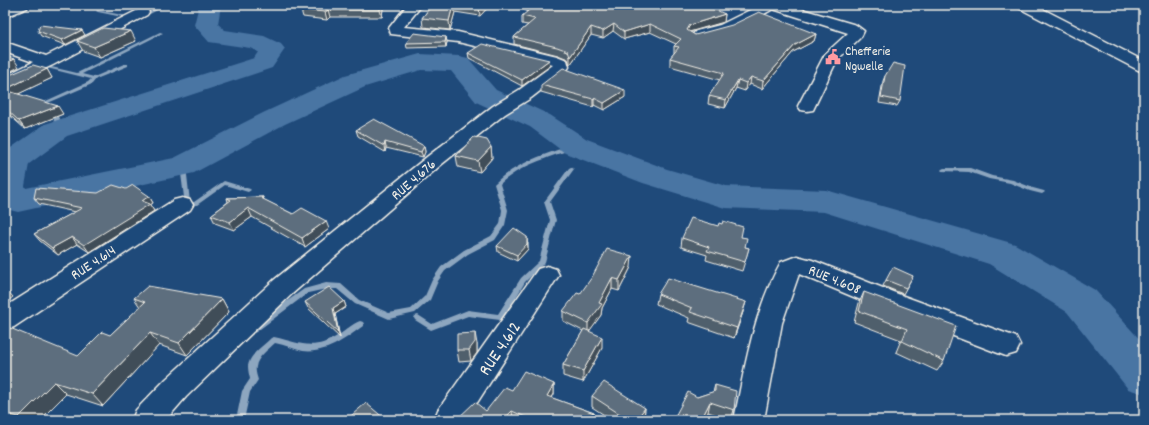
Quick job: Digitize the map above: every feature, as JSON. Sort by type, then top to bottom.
[{"type":"street","points":[[5,13],[22,5]]},
{"type":"street","name":"RUE 4.676","points":[[147,420],[176,388],[283,287],[371,216],[435,160],[499,110],[525,94],[561,67],[561,63],[556,61],[458,37],[396,31],[396,28],[415,5]]},
{"type":"street","points":[[695,36],[724,28],[772,5],[851,28],[856,31],[856,34],[829,60],[807,106]]},
{"type":"street","points":[[1024,5],[1144,67]]},
{"type":"street","points":[[5,82],[47,62],[142,12]]},
{"type":"street","points":[[5,47],[47,62]]},
{"type":"street","name":"RUE 4.614","points":[[5,320],[182,205]]},
{"type":"street","name":"RUE 4.608","points":[[748,420],[765,338],[779,288],[790,268],[797,265],[804,266],[889,301],[1006,345]]},
{"type":"street","name":"RUE 4.612","points":[[449,420],[547,275]]},
{"type":"building","points":[[308,5],[381,5],[380,10],[328,10],[325,12],[301,10]]},
{"type":"building","points":[[432,5],[453,5],[449,21],[422,18]]},
{"type":"building","points":[[465,5],[481,5],[479,7]]},
{"type":"building","points":[[535,5],[705,5],[725,14],[690,25],[687,30],[695,35],[732,25],[759,12],[816,34],[795,45],[763,81],[751,77],[746,83],[738,80],[726,100],[709,96],[724,73],[670,58],[679,47],[674,46],[681,39],[650,24],[624,32],[614,24],[603,31],[591,27],[570,57],[568,51],[557,47],[514,37],[535,19],[522,16]]},
{"type":"building","points":[[40,25],[82,30],[62,40],[38,31]]},
{"type":"building","points":[[103,28],[131,31],[94,47],[77,41]]},
{"type":"building","points":[[414,33],[446,37],[445,42],[406,43]]},
{"type":"building","points":[[482,44],[549,60],[522,80],[468,53]]},
{"type":"building","points":[[5,56],[14,59],[5,63]]},
{"type":"building","points":[[893,63],[905,66],[900,101],[881,97],[885,76]]},
{"type":"building","points":[[33,65],[47,69],[8,88],[5,87],[5,77]]},
{"type":"building","points":[[563,68],[625,90],[604,103],[594,98],[593,99],[541,85]]},
{"type":"building","points":[[5,90],[58,106],[19,121],[5,108]]},
{"type":"building","points":[[374,119],[424,146],[421,152],[385,142],[384,146],[356,130]]},
{"type":"building","points":[[474,137],[487,140],[491,147],[478,161],[456,156]]},
{"type":"building","points":[[113,185],[126,189],[133,185],[149,196],[142,201],[150,204],[84,245],[72,237],[52,248],[34,234],[82,208],[34,198],[36,188],[98,193]]},
{"type":"building","points":[[263,197],[261,198],[293,214],[302,208],[326,221],[302,238],[248,208],[230,222],[211,215],[231,200],[227,198]]},
{"type":"building","points":[[691,218],[718,226],[719,223],[722,224],[723,221],[743,227],[741,237],[747,238],[745,247],[749,248],[745,262],[707,251],[709,247],[682,238]]},
{"type":"building","points":[[514,228],[527,237],[527,244],[517,255],[497,246]]},
{"type":"building","points":[[607,249],[632,256],[619,280],[612,278],[599,303],[602,304],[588,323],[563,311],[577,293],[580,294],[592,277]]},
{"type":"building","points":[[893,267],[913,276],[906,288],[886,280]]},
{"type":"building","points":[[668,278],[746,302],[737,328],[690,312],[692,308],[658,294]]},
{"type":"building","points":[[148,286],[222,299],[179,343],[150,333],[92,394],[54,382],[19,417],[11,415],[5,420],[5,326],[78,356],[102,332],[110,335],[145,302],[134,298]]},
{"type":"building","points":[[329,287],[344,301],[333,308],[338,332],[305,302]]},
{"type":"building","points":[[864,292],[956,326],[944,361],[902,341],[907,329],[859,311]]},
{"type":"building","points":[[584,329],[602,337],[583,371],[563,365]]},
{"type":"building","points":[[475,333],[475,342],[469,350],[457,350],[457,334]]},
{"type":"building","points":[[524,371],[554,384],[547,396],[594,413],[591,420],[532,420],[512,411],[503,420],[456,420],[475,402],[486,411],[505,387],[512,390]]},
{"type":"building","points":[[604,382],[645,408],[636,420],[629,420],[592,396]]},
{"type":"building","points":[[715,385],[736,391],[734,410],[710,402],[701,420],[673,420],[688,392],[697,397],[715,391]]},
{"type":"building","points":[[366,403],[386,420],[346,420]]},
{"type":"waterway","points":[[138,12],[152,5]]},
{"type":"waterway","points":[[141,17],[165,5]]},
{"type":"waterway","points":[[210,5],[206,25],[218,37],[255,41],[272,49],[263,63],[56,130],[14,160],[8,187],[18,201],[183,166],[275,118],[355,81],[420,62],[459,64],[486,96],[540,121],[576,146],[655,176],[725,197],[826,201],[1002,254],[1081,301],[1144,375]]},
{"type":"waterway","points":[[209,6],[215,5]]},
{"type":"waterway","points":[[98,11],[127,17]]},
{"type":"waterway","points":[[78,74],[161,33]]},
{"type":"waterway","points":[[94,78],[126,65]]},
{"type":"waterway","points":[[45,66],[94,78]]},
{"type":"waterway","points":[[39,105],[90,83],[94,78]]},
{"type":"waterway","points":[[50,113],[57,118],[56,130]]},
{"type":"waterway","points":[[253,330],[306,291],[326,286],[339,286],[357,302],[389,316],[413,311],[428,298],[435,280],[443,269],[466,252],[493,238],[503,224],[505,210],[497,184],[513,171],[523,166],[576,146]]},
{"type":"waterway","points":[[183,166],[187,204],[195,204],[224,183],[248,190]]},
{"type":"waterway","points":[[418,318],[431,327],[468,313],[500,317],[523,280],[542,262],[553,220],[547,202],[571,169]]},
{"type":"waterway","points":[[944,170],[970,170],[991,178],[1011,181],[1032,190],[1042,192]]},
{"type":"waterway","points":[[240,420],[246,391],[254,380],[252,367],[253,363],[258,355],[274,340],[299,347],[321,347],[335,341],[360,324]]},
{"type":"place","name":"Chefferie Ngwelle","points":[[833,57]]}]
